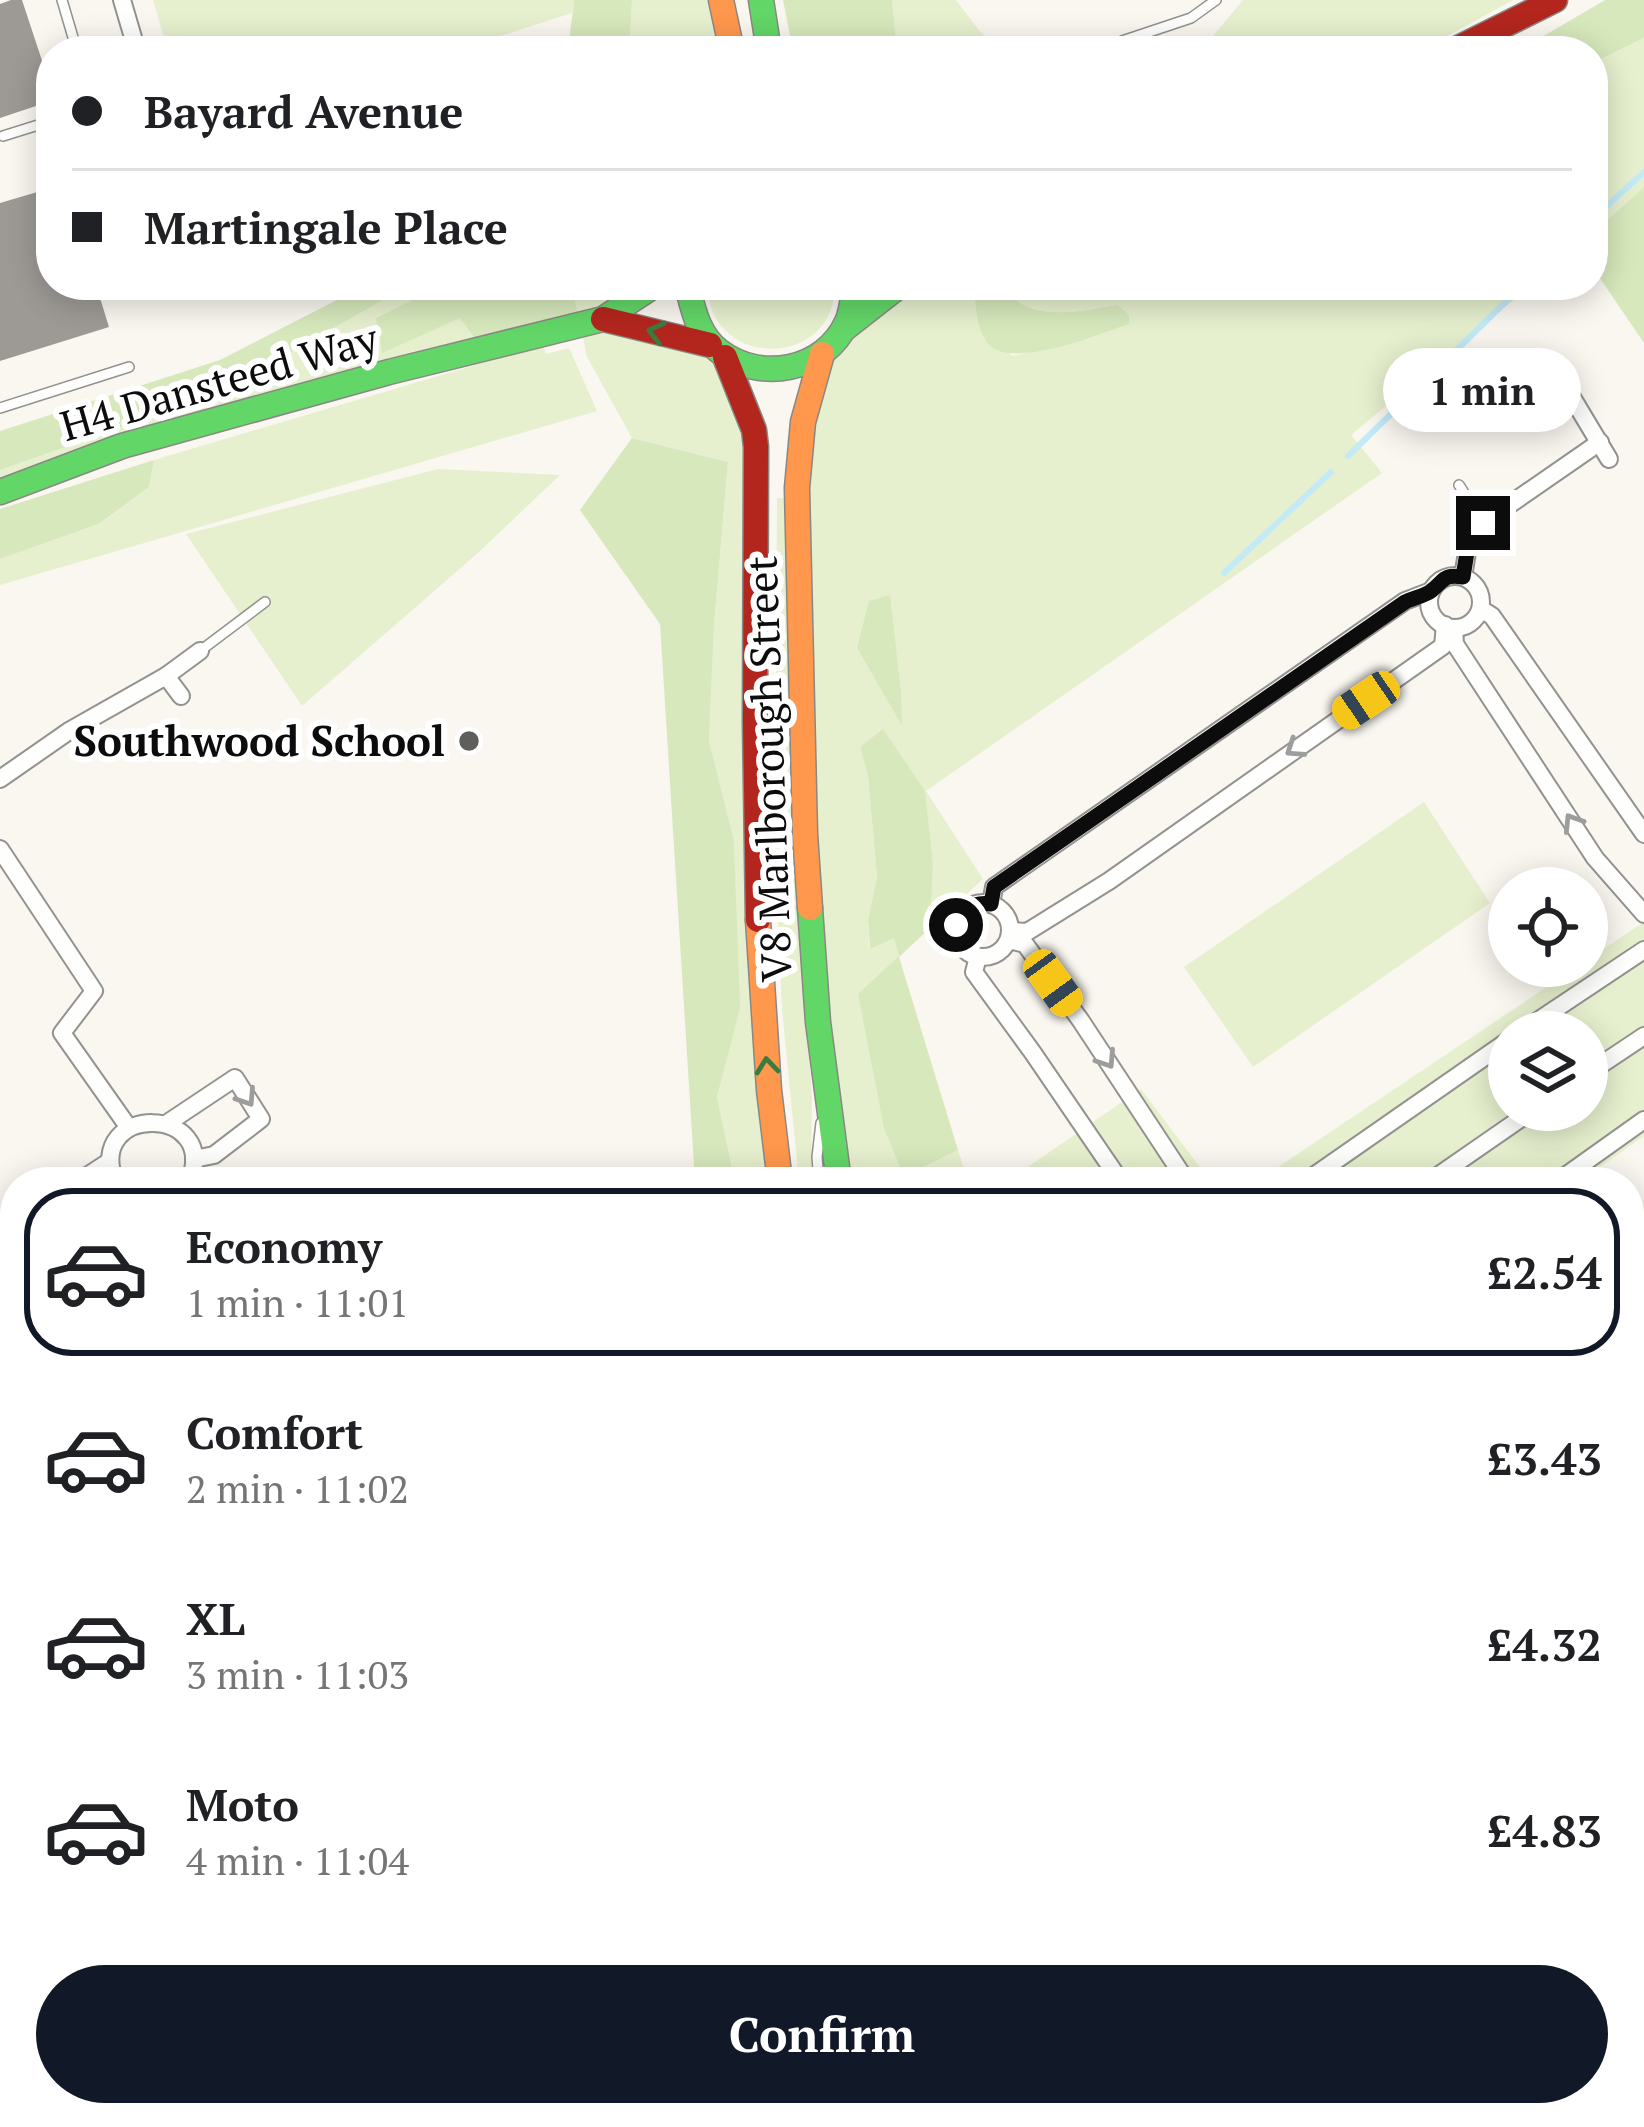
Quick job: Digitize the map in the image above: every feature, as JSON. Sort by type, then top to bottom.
[{"type":"main road","points":[[721,0],[729,36]]},
{"type":"main road","points":[[761,0],[767,36]]},
{"type":"main road","points":[[1483,36],[1556,0]]},
{"type":"main road","name":"H4 Dansteed Way","points":[[0,492],[122,446],[598,320],[631,300]]},
{"type":"main road","name":"V8 Marlborough Street","points":[[688,300],[696,327],[717,351],[754,430],[756,447],[754,832],[762,1014],[778,1167]]},
{"type":"main road","points":[[845,328],[854,300]]},
{"type":"main road","points":[[822,354],[881,300]]},
{"type":"main road","name":"H4 Dansteed Way","points":[[598,320],[717,351],[749,368],[774,371],[800,366],[822,354]]},
{"type":"main road","name":"V8 Marlborough Street","points":[[822,354],[803,422],[797,488],[805,834],[825,1088],[837,1167]]},
{"type":"street","points":[[122,0],[133,36]]},
{"type":"street","points":[[1463,577],[1468,546],[1483,523],[1604,451],[1567,389]]},
{"type":"street","points":[[1449,627],[1472,622],[1481,609],[1480,593],[1463,577],[1450,576],[1436,584],[1429,602],[1432,613],[1449,627],[1455,644],[1595,858],[1644,914]]},
{"type":"street","points":[[991,904],[994,887],[1405,602],[1431,591]]},
{"type":"street","points":[[1481,609],[1492,616],[1644,834]]},
{"type":"street","points":[[1010,935],[1008,918],[991,904],[968,907],[956,925],[961,946],[978,957],[995,955],[1010,935],[1027,932],[1109,880],[1443,646],[1449,627]]},
{"type":"street","points":[[0,778],[200,651]]},
{"type":"street","points":[[166,676],[181,696]]},
{"type":"street","points":[[0,849],[94,991],[62,1033],[129,1128]]},
{"type":"street","points":[[1010,935],[1025,944],[1081,1021],[1177,1167]]},
{"type":"street","points":[[1552,1011],[1644,950]]},
{"type":"street","points":[[978,957],[974,972],[1110,1167]]},
{"type":"street","points":[[1608,1060],[1644,1036]]},
{"type":"street","points":[[1327,1167],[1488,1055]]},
{"type":"street","points":[[166,1124],[235,1078],[261,1119],[201,1167]]},
{"type":"street","points":[[1579,1167],[1644,1120]]},
{"type":"street","points":[[111,1167],[119,1137],[141,1123],[166,1124],[185,1137],[191,1167]]},
{"type":"street","points":[[1451,1167],[1503,1131]]},
{"type":"street","points":[[101,1167],[110,1161]]},
{"type":"lane","points":[[62,0],[73,36]]},
{"type":"lane","points":[[1137,36],[1191,18],[1216,0]]},
{"type":"lane","points":[[3,136],[36,126]]},
{"type":"lane","points":[[0,408],[129,367]]},
{"type":"lane","points":[[1459,485],[1483,523]]},
{"type":"lane","points":[[200,651],[265,602]]},
{"type":"lane","points":[[818,1167],[825,1088]]},
{"type":"green space","points":[[153,0],[574,0],[572,13],[501,36],[164,36]]},
{"type":"green space","points":[[574,0],[632,0],[630,36],[570,36]]},
{"type":"green space","points":[[632,0],[721,0],[729,36],[630,36]]},
{"type":"green space","points":[[783,0],[892,0],[896,36],[790,36]]},
{"type":"green space","points":[[892,0],[956,0],[985,36],[896,36]]},
{"type":"green space","points":[[1243,0],[1513,0],[1447,36],[1213,36]]},
{"type":"green space","points":[[1605,0],[1644,0],[1644,38],[1608,56],[1608,36],[1544,36]]},
{"type":"green space","points":[[1644,38],[1644,187],[1608,219],[1608,56]]},
{"type":"green space","points":[[1644,187],[1644,343],[1608,290],[1608,219]]},
{"type":"green space","points":[[337,300],[383,300],[250,375],[0,470],[0,431],[220,360]]},
{"type":"green space","points":[[383,300],[413,300],[376,318],[461,318],[482,348],[0,493],[0,470],[250,375]]},
{"type":"green space","points":[[413,300],[575,300],[580,324],[482,348],[460,318],[382,353],[376,318]]},
{"type":"green space","points":[[575,300],[632,300],[604,318],[710,345],[754,430],[757,660],[779,1167],[732,1167],[717,1097],[739,1008],[734,841],[709,741],[728,462],[632,438],[587,357]]},
{"type":"green space","points":[[711,300],[832,300],[830,313],[815,333],[795,345],[771,349],[748,345],[727,333],[713,313]]},
{"type":"green space","points":[[883,300],[975,300],[976,311],[1012,356],[1088,339],[1129,324],[1117,305],[1055,312],[1017,300],[1514,300],[1351,435],[1382,473],[926,791],[983,879],[930,928],[933,865],[883,730],[860,747],[868,776],[877,876],[868,920],[869,948],[895,937],[899,957],[904,1167],[837,1167],[825,1087],[803,422],[822,354]],"holes":[[[889,596],[901,691],[901,724],[857,648]]]},
{"type":"green space","points":[[976,300],[1017,300],[1055,312],[1117,305],[1129,315],[1129,324],[1054,348],[1012,353],[996,350],[986,341]]},
{"type":"green space","points":[[543,345],[546,354],[569,348],[597,411],[0,585],[0,559],[100,524],[149,487],[154,460]]},
{"type":"green space","points":[[632,438],[728,462],[709,741],[734,841],[740,1008],[717,1097],[732,1167],[694,1167],[660,624],[580,510]]},
{"type":"green space","points":[[154,460],[149,487],[99,524],[0,559],[0,509]]},
{"type":"green space","points":[[438,469],[560,475],[302,706],[186,534]]},
{"type":"green space","points":[[777,498],[792,498],[796,879],[812,1095],[811,1167],[798,1167],[782,1009],[775,855]]},
{"type":"green space","points":[[890,595],[902,726],[857,648],[869,601]]},
{"type":"green space","points":[[883,729],[925,791],[933,865],[930,928],[899,957],[958,1150],[923,1167],[900,1167],[884,1128],[858,994],[899,956],[894,938],[870,949],[868,920],[877,876],[868,776],[860,747]]},
{"type":"green space","points":[[1424,802],[1488,900],[1488,904],[1253,1067],[1184,967]]},
{"type":"green space","points":[[1644,922],[1644,1136],[1600,1167],[1278,1167],[1488,1026],[1488,1131],[1608,1131],[1608,1011],[1511,1011],[1547,987],[1608,987],[1608,946]]},
{"type":"green space","points":[[1141,1089],[1200,1167],[1028,1167]]},
{"type":"green space","points":[[958,1150],[963,1167],[921,1167]]},
{"type":"building","points":[[22,0],[36,42],[36,106],[0,118],[0,4]]},
{"type":"building","points":[[36,192],[36,300],[101,300],[109,327],[0,361],[0,203]]},
{"type":"waterway","points":[[1608,205],[1644,172]]},
{"type":"waterway","points":[[1348,456],[1508,300]]},
{"type":"waterway","points":[[1224,573],[1331,472]]},
{"type":"traffic: fast","points":[[761,0],[767,36]]},
{"type":"traffic: fast","points":[[0,492],[122,446],[603,319],[632,300]]},
{"type":"traffic: fast","points":[[691,300],[697,321],[719,351],[735,361],[772,369],[790,367],[823,352],[849,318],[852,300]]},
{"type":"traffic: fast","points":[[845,328],[881,300]]},
{"type":"traffic: fast","points":[[810,908],[818,1022],[837,1167]]},
{"type":"traffic: slow","points":[[721,0],[729,36]]},
{"type":"traffic: slow","points":[[810,908],[797,488],[803,422],[822,354]]},
{"type":"traffic: slow","points":[[758,920],[778,1167]]},
{"type":"traffic: jam","points":[[1482,36],[1555,0]]},
{"type":"traffic: jam","points":[[603,319],[710,345]]},
{"type":"traffic: jam","points":[[725,357],[754,430],[756,447],[758,920]]},
{"type":"place","name":"Southwood School","points":[[469,741]]},
{"type":"route","points":[[956,925],[968,907],[991,904],[994,887],[1405,602],[1450,576],[1463,577],[1468,546],[1483,523]]}]
